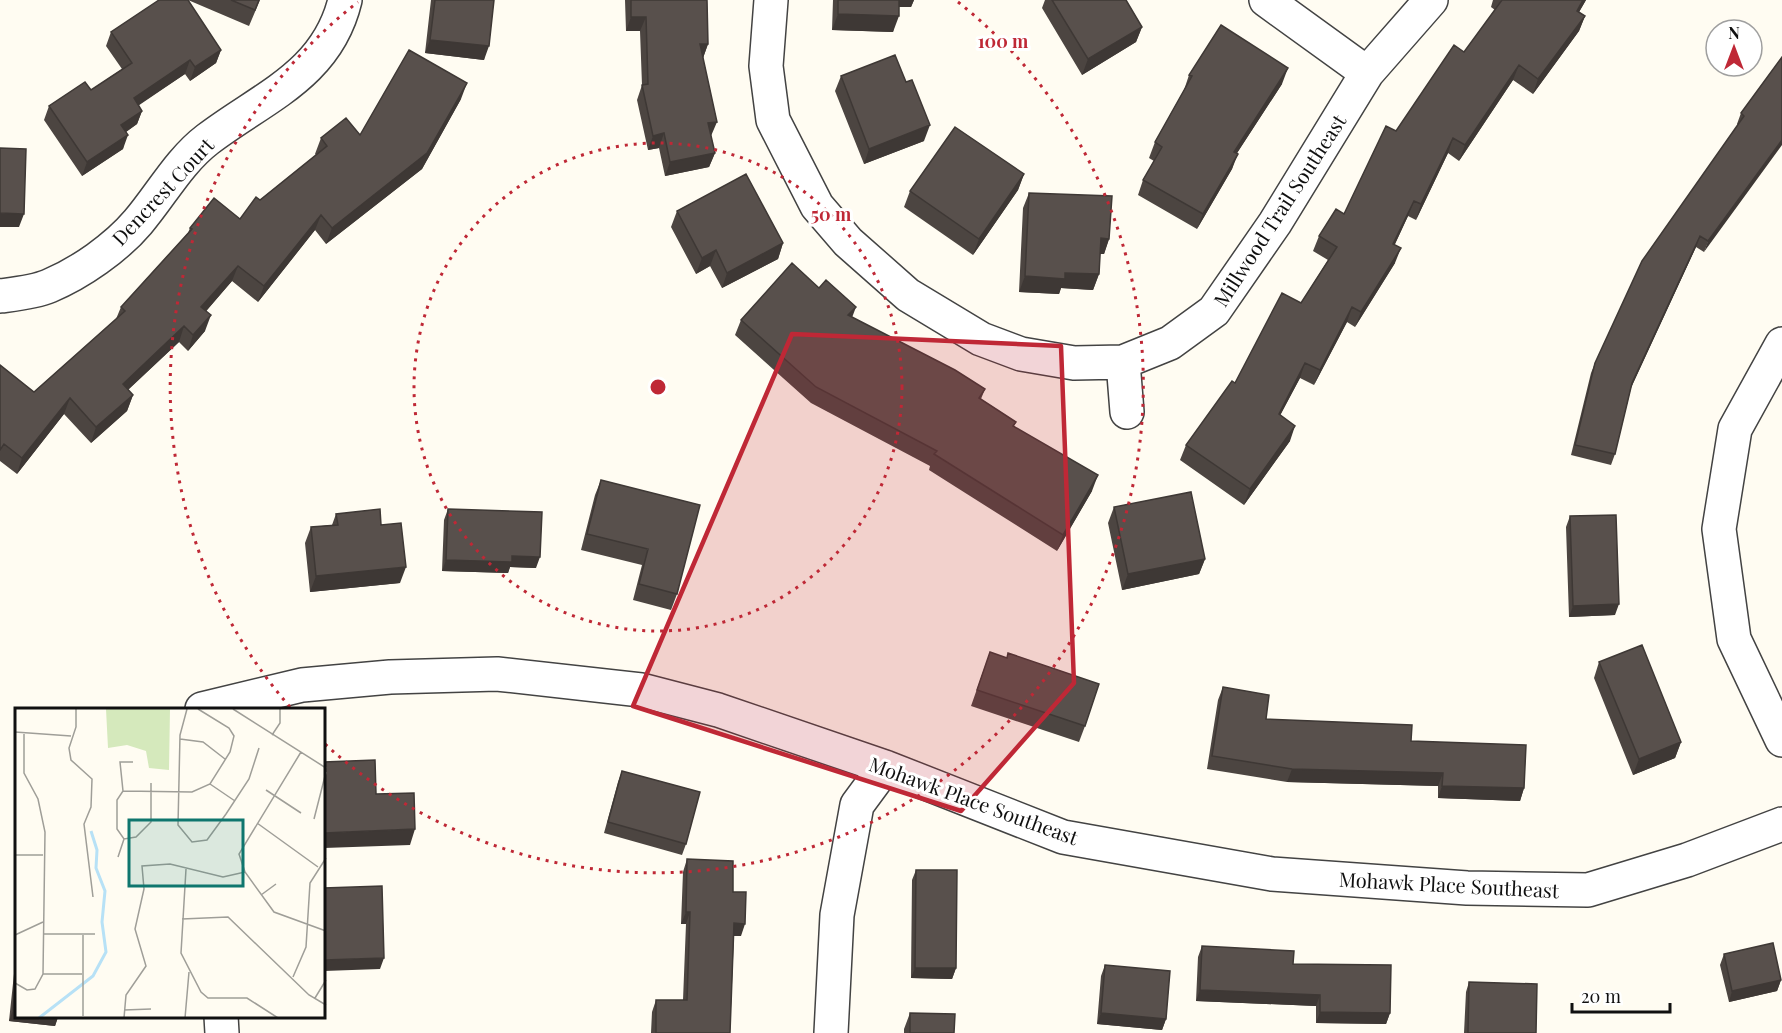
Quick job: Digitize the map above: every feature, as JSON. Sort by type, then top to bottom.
[{"type":"street","name":"Dencrest Court","points":[[0,296],[49,286],[96,260],[137,224],[166,183],[207,140],[294,81],[320,54],[340,21],[345,0]]},
{"type":"street","name":"Millwood Trail Southeast","points":[[771,0],[766,66],[773,120],[817,206],[848,242],[908,295],[981,339],[1021,354],[1074,363],[1123,362],[1170,344],[1214,310],[1275,224],[1367,73],[1431,0]]},
{"type":"street","points":[[1266,0],[1367,73]]},
{"type":"street","points":[[1782,344],[1735,429],[1719,529],[1734,639],[1782,740]]},
{"type":"street","points":[[1123,362],[1127,412]]},
{"type":"street","name":"Mohawk Place Southeast","points":[[206,708],[302,685],[390,677],[497,674],[641,690],[718,710],[885,767],[1063,837],[1272,874],[1467,888],[1588,890],[1688,861],[1782,824]]},
{"type":"street","points":[[831,1033],[837,915],[857,805],[885,767]]},
{"type":"street","points":[[221,1018],[222,1033]]},
{"type":"highlighted area","points":[[792,334],[1061,346],[1074,683],[961,811],[633,706]]},
{"type":"building","points":[[159,0],[188,0],[221,50],[195,67],[190,60],[134,98],[142,111],[121,125],[128,135],[87,162],[49,106],[85,82],[91,90],[132,63],[111,32]]},
{"type":"building","points":[[231,0],[259,0],[255,10]]},
{"type":"building","points":[[435,0],[494,0],[489,46],[430,40]]},
{"type":"building","points":[[631,0],[707,0],[708,44],[700,44],[717,122],[708,123],[715,153],[670,162],[664,133],[653,136],[642,85],[648,84],[646,17],[631,17]]},
{"type":"building","points":[[838,0],[899,0],[899,16],[838,14]]},
{"type":"building","points":[[1052,0],[1126,0],[1142,27],[1088,59]]},
{"type":"building","points":[[1502,0],[1583,0],[1577,11],[1585,16],[1538,79],[1519,65],[1465,145],[1453,138],[1421,204],[1414,201],[1393,244],[1401,248],[1361,312],[1352,307],[1320,370],[1305,363],[1279,414],[1295,426],[1250,489],[1186,445],[1232,381],[1235,383],[1282,293],[1301,303],[1337,247],[1319,236],[1336,209],[1344,214],[1386,126],[1396,131],[1454,45],[1464,52]]},
{"type":"building","points":[[1221,25],[1288,68],[1234,152],[1238,154],[1203,214],[1143,180],[1162,147],[1155,142],[1192,76],[1189,75]]},
{"type":"building","points":[[409,50],[467,83],[427,153],[332,228],[321,215],[264,286],[238,266],[201,307],[211,315],[193,335],[184,326],[123,384],[133,395],[96,427],[70,398],[22,458],[4,444],[0,450],[0,365],[34,392],[125,311],[121,307],[192,229],[190,228],[214,198],[240,219],[256,197],[260,200],[327,146],[321,138],[346,118],[360,135]]},
{"type":"building","points":[[895,55],[906,82],[912,80],[930,125],[869,149],[841,76]]},
{"type":"building","points":[[1782,57],[1782,140],[1708,241],[1700,236],[1632,383],[1615,454],[1575,445],[1595,363],[1642,261],[1744,116],[1741,113]]},
{"type":"building","points":[[955,127],[1024,174],[979,239],[910,191]]},
{"type":"building","points":[[0,148],[26,149],[24,214],[0,213]]},
{"type":"building","points":[[746,174],[783,243],[727,273],[716,250],[702,258],[677,211]]},
{"type":"building","points":[[1029,193],[1112,196],[1109,239],[1101,238],[1099,274],[1065,273],[1065,279],[1025,276]]},
{"type":"building","points":[[792,263],[819,288],[826,280],[856,307],[848,315],[955,370],[985,389],[979,398],[1016,422],[1013,426],[1098,475],[1063,535],[934,454],[937,451],[816,387],[741,320]]},
{"type":"building","points":[[601,480],[700,505],[677,594],[639,584],[648,549],[587,534]]},
{"type":"building","points":[[1191,492],[1205,559],[1128,574],[1114,507]]},
{"type":"building","points":[[380,509],[381,525],[401,523],[406,567],[316,576],[311,527],[338,525],[336,514]]},
{"type":"building","points":[[448,509],[542,512],[540,557],[512,556],[512,562],[446,560]]},
{"type":"building","points":[[1616,515],[1619,604],[1573,606],[1570,516]]},
{"type":"building","points":[[1642,645],[1681,742],[1639,759],[1599,662]]},
{"type":"building","points":[[990,652],[1007,658],[1008,653],[1099,684],[1085,726],[977,690]]},
{"type":"building","points":[[1223,687],[1269,695],[1266,719],[1412,725],[1411,741],[1526,745],[1524,788],[1442,786],[1443,773],[1292,769],[1212,756]]},
{"type":"building","points":[[375,760],[376,794],[414,793],[415,829],[326,833],[326,762]]},
{"type":"building","points":[[622,771],[700,792],[686,844],[608,822]]},
{"type":"building","points":[[687,859],[733,861],[733,892],[746,892],[745,924],[734,923],[730,1033],[656,1033],[656,1000],[687,1000],[690,912],[686,912]]},
{"type":"building","points":[[916,870],[957,870],[956,968],[915,968]]},
{"type":"building","points":[[382,886],[384,958],[326,960],[326,888]]},
{"type":"building","points":[[1773,943],[1781,980],[1732,991],[1724,954]]},
{"type":"building","points":[[1202,946],[1294,951],[1293,964],[1391,965],[1390,1013],[1320,1012],[1320,995],[1200,990]]},
{"type":"building","points":[[1105,965],[1170,971],[1166,1019],[1101,1013]]},
{"type":"building","points":[[1469,982],[1537,984],[1536,1033],[1468,1033]]},
{"type":"building","points":[[910,1013],[955,1014],[954,1033],[910,1033]]}]
